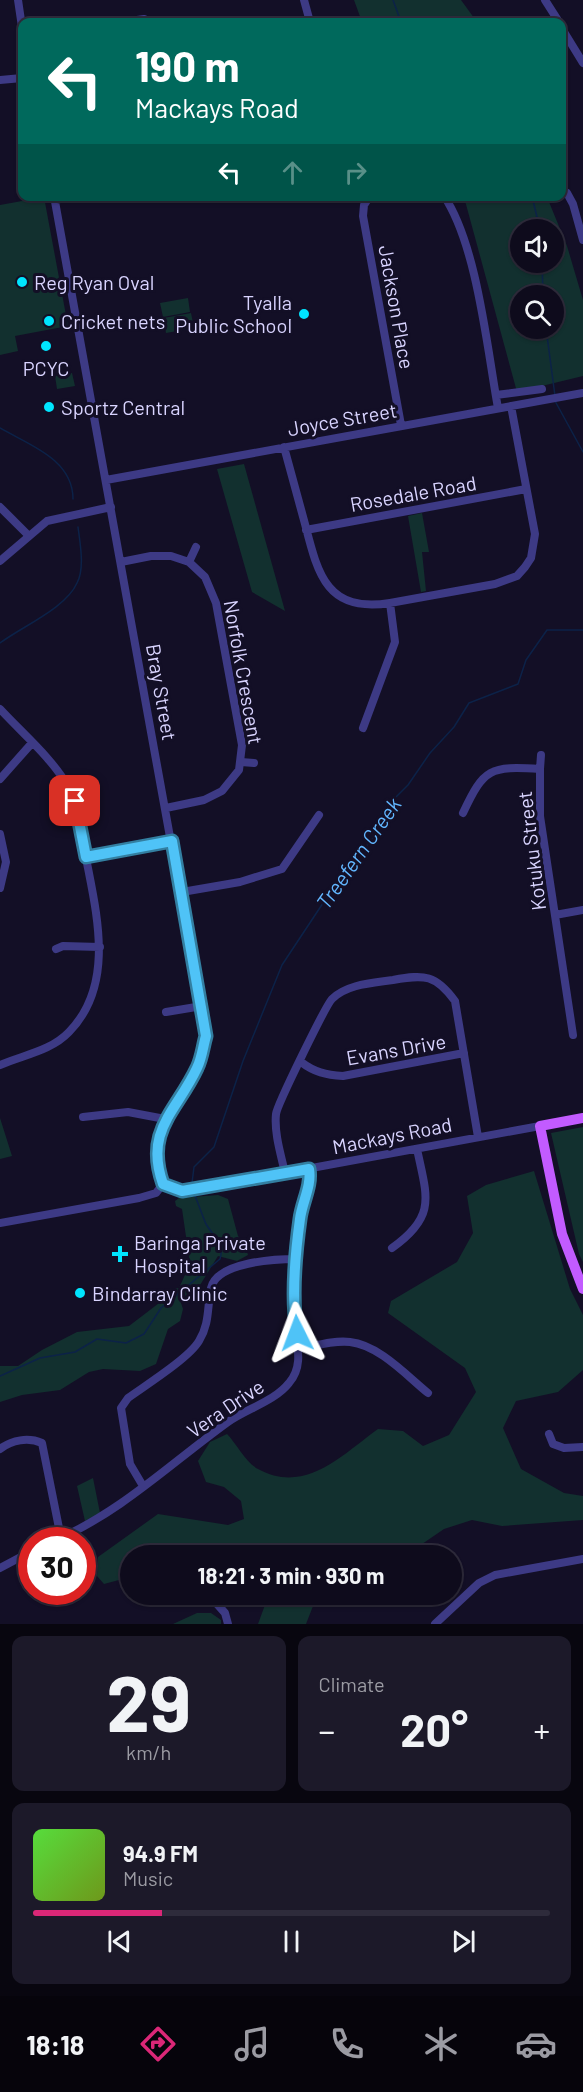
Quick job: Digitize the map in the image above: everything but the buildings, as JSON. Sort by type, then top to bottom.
[{"type":"main road","name":"Mackays Road","points":[[540,1126],[583,1118]]},
{"type":"main road","points":[[540,1126],[560,1225],[583,1289]]},
{"type":"street","points":[[18,0],[21,18]]},
{"type":"street","points":[[304,0],[309,18]]},
{"type":"street","points":[[545,0],[556,18]]},
{"type":"street","points":[[566,35],[583,63]]},
{"type":"street","points":[[0,80],[18,78]]},
{"type":"street","points":[[567,193],[573,204],[583,240]]},
{"type":"street","name":"Bray Street","points":[[56,201],[182,892],[206,1036],[197,1067],[165,1119],[157,1142],[158,1170],[163,1184]]},
{"type":"street","name":"Jackson Place","points":[[367,201],[363,216],[401,425]]},
{"type":"street","points":[[447,201],[461,229],[469,254],[498,408]]},
{"type":"street","points":[[496,395],[542,389]]},
{"type":"street","name":"Joyce Street","points":[[106,480],[583,393]]},
{"type":"street","points":[[284,447],[319,573],[338,596],[362,605],[390,603],[495,584],[517,576],[531,558],[534,546],[511,406]]},
{"type":"street","name":"Rosedale Road","points":[[306,530],[526,489]]},
{"type":"street","points":[[0,507],[28,535]]},
{"type":"street","points":[[0,561],[28,535],[53,518],[111,507]]},
{"type":"street","points":[[121,562],[160,555],[189,562],[196,547]]},
{"type":"street","name":"Norfolk Crescent","points":[[166,808],[214,797],[229,784],[242,762],[242,745],[213,594],[205,577],[189,562]]},
{"type":"street","points":[[363,728],[395,642],[390,603]]},
{"type":"street","points":[[0,709],[69,788],[78,815],[100,947],[88,1003],[77,1023],[52,1045],[0,1065]]},
{"type":"street","points":[[0,779],[32,743]]},
{"type":"street","name":"Kotuku Street","points":[[541,755],[540,816],[573,1035]]},
{"type":"street","name":"Norfolk Crescent","points":[[242,762],[254,763]]},
{"type":"street","name":"Kotuku Street","points":[[463,813],[477,783],[488,774],[501,769],[540,769]]},
{"type":"street","points":[[182,892],[240,882],[282,869],[319,815]]},
{"type":"street","points":[[0,834],[6,862],[0,888]]},
{"type":"street","points":[[86,857],[172,841]]},
{"type":"street","points":[[555,915],[583,910]]},
{"type":"street","points":[[56,950],[63,946],[100,947]]},
{"type":"street","points":[[285,1173],[276,1114],[332,999],[350,988],[410,976],[429,977],[443,984],[455,1001],[478,1137]]},
{"type":"street","points":[[166,1012],[202,1006]]},
{"type":"street","name":"Evans Drive","points":[[301,1062],[311,1070],[326,1075],[343,1076],[464,1053]]},
{"type":"street","points":[[83,1117],[128,1112],[165,1119]]},
{"type":"street","name":"Mackays Road","points":[[163,1184],[172,1189],[187,1191],[540,1126]]},
{"type":"street","points":[[392,1248],[415,1230],[427,1205],[417,1149]]},
{"type":"street","name":"Vera Drive","points":[[82,1527],[113,1511],[229,1421],[289,1384],[296,1373],[298,1349],[294,1316],[297,1258],[300,1217],[311,1180],[309,1169]]},
{"type":"street","points":[[0,1223],[139,1198],[156,1193],[163,1184]]},
{"type":"street","points":[[143,1486],[130,1464],[121,1408],[128,1398],[198,1343],[209,1316],[212,1284],[223,1270],[297,1258]]},
{"type":"street","points":[[298,1349],[334,1342],[351,1342],[368,1347],[429,1393]]},
{"type":"street","points":[[549,1434],[553,1444],[564,1448],[583,1447]]},
{"type":"street","points":[[0,1449],[7,1443],[31,1439],[42,1443],[57,1527]]},
{"type":"street","points":[[0,1568],[18,1558]]},
{"type":"street","points":[[435,1624],[479,1584],[495,1575],[583,1559]]},
{"type":"street","points":[[218,1605],[225,1613],[228,1624]]},
{"type":"green space","points":[[354,0],[461,0],[474,18],[361,18]]},
{"type":"green space","points":[[22,201],[45,201],[68,326],[15,336],[18,351],[0,355],[0,205]]},
{"type":"green space","points":[[465,201],[549,201],[556,219],[510,219],[510,273],[564,273],[564,239],[583,300],[583,376],[517,392]]},
{"type":"green space","points":[[188,298],[190,312],[163,317],[160,303]]},
{"type":"green space","points":[[191,313],[194,328],[166,333],[164,318]]},
{"type":"green space","points":[[72,373],[75,386],[57,389],[55,376]]},
{"type":"green space","points":[[244,464],[285,611],[252,592],[217,469]]},
{"type":"green space","points":[[422,513],[429,552],[422,552],[426,591],[421,592],[408,516]]},
{"type":"green space","points":[[0,1118],[12,1156],[0,1159]]},
{"type":"green space","points":[[583,1127],[583,1262],[579,1254],[551,1133]]},
{"type":"green space","points":[[534,1171],[570,1289],[583,1315],[583,1370],[558,1392],[516,1401],[503,1428],[521,1469],[564,1493],[583,1496],[583,1520],[502,1526],[472,1520],[444,1529],[421,1545],[120,1545],[120,1580],[104,1584],[97,1576],[98,1557],[158,1514],[228,1525],[244,1519],[241,1501],[224,1487],[206,1482],[198,1461],[210,1442],[227,1434],[245,1458],[258,1469],[275,1476],[292,1477],[307,1475],[322,1469],[378,1429],[403,1431],[423,1446],[449,1435],[476,1392],[465,1368],[388,1313],[391,1301],[457,1262],[473,1233],[467,1196],[486,1185]]},
{"type":"green space","points":[[218,1195],[228,1199],[238,1236],[245,1245],[248,1255],[237,1261],[218,1256],[197,1290],[185,1296],[181,1303],[183,1309],[180,1321],[168,1329],[156,1364],[140,1371],[103,1369],[89,1372],[60,1390],[22,1395],[0,1402],[0,1366],[18,1366],[42,1350],[77,1332],[129,1326],[167,1297],[171,1289],[179,1288],[190,1264],[182,1209],[176,1206],[175,1201],[179,1198]]},
{"type":"green space","points":[[93,1478],[100,1513],[85,1521],[77,1486]]},
{"type":"green space","points":[[265,1605],[313,1605],[306,1624],[258,1624]]},
{"type":"green space","points":[[197,1613],[211,1613],[221,1620],[221,1624],[173,1624]]},
{"type":"waterway","name":"Treefern Creek","points":[[393,0],[400,18]]},
{"type":"waterway","name":"Treefern Creek","points":[[533,201],[537,219]]},
{"type":"waterway","name":"Treefern Creek","points":[[542,273],[543,285]]},
{"type":"waterway","name":"Treefern Creek","points":[[547,339],[555,396]]},
{"type":"waterway","name":"Treefern Creek","points":[[555,401],[583,452]]},
{"type":"waterway","points":[[0,428],[36,447],[58,463],[66,473],[73,499]]},
{"type":"waterway","points":[[0,643],[64,601],[71,592],[81,570],[78,527]]},
{"type":"waterway","name":"Treefern Creek","points":[[192,1183],[194,1167],[214,1147],[243,1061],[282,965],[329,894],[375,835],[382,811],[408,785],[430,753],[454,727],[469,703],[518,684],[526,660],[547,630],[583,630]]},
{"type":"waterway","name":"Treefern Creek","points":[[0,1376],[40,1358],[75,1352],[97,1339],[126,1343],[144,1334],[161,1308],[220,1259],[220,1244],[206,1224],[195,1196]]},
{"type":"place","name":"Reg Ryan Oval","points":[[22,282]]},
{"type":"place","name":"Tyalla Public School","points":[[304,314]]},
{"type":"place","name":"Cricket nets","points":[[49,321]]},
{"type":"place","name":"PCYC","points":[[46,346]]},
{"type":"place","name":"Sportz Central","points":[[49,407]]},
{"type":"place","name":"Baringa Private Hospital","points":[[120,1254]]},
{"type":"place","name":"Bindarray Clinic","points":[[80,1293]]},
{"type":"route","points":[[75,801],[86,857],[172,841],[206,1036],[197,1067],[165,1119],[157,1142],[158,1170],[163,1184],[182,1191],[309,1169],[311,1180],[300,1217],[297,1249],[294,1316],[297,1333]]}]
